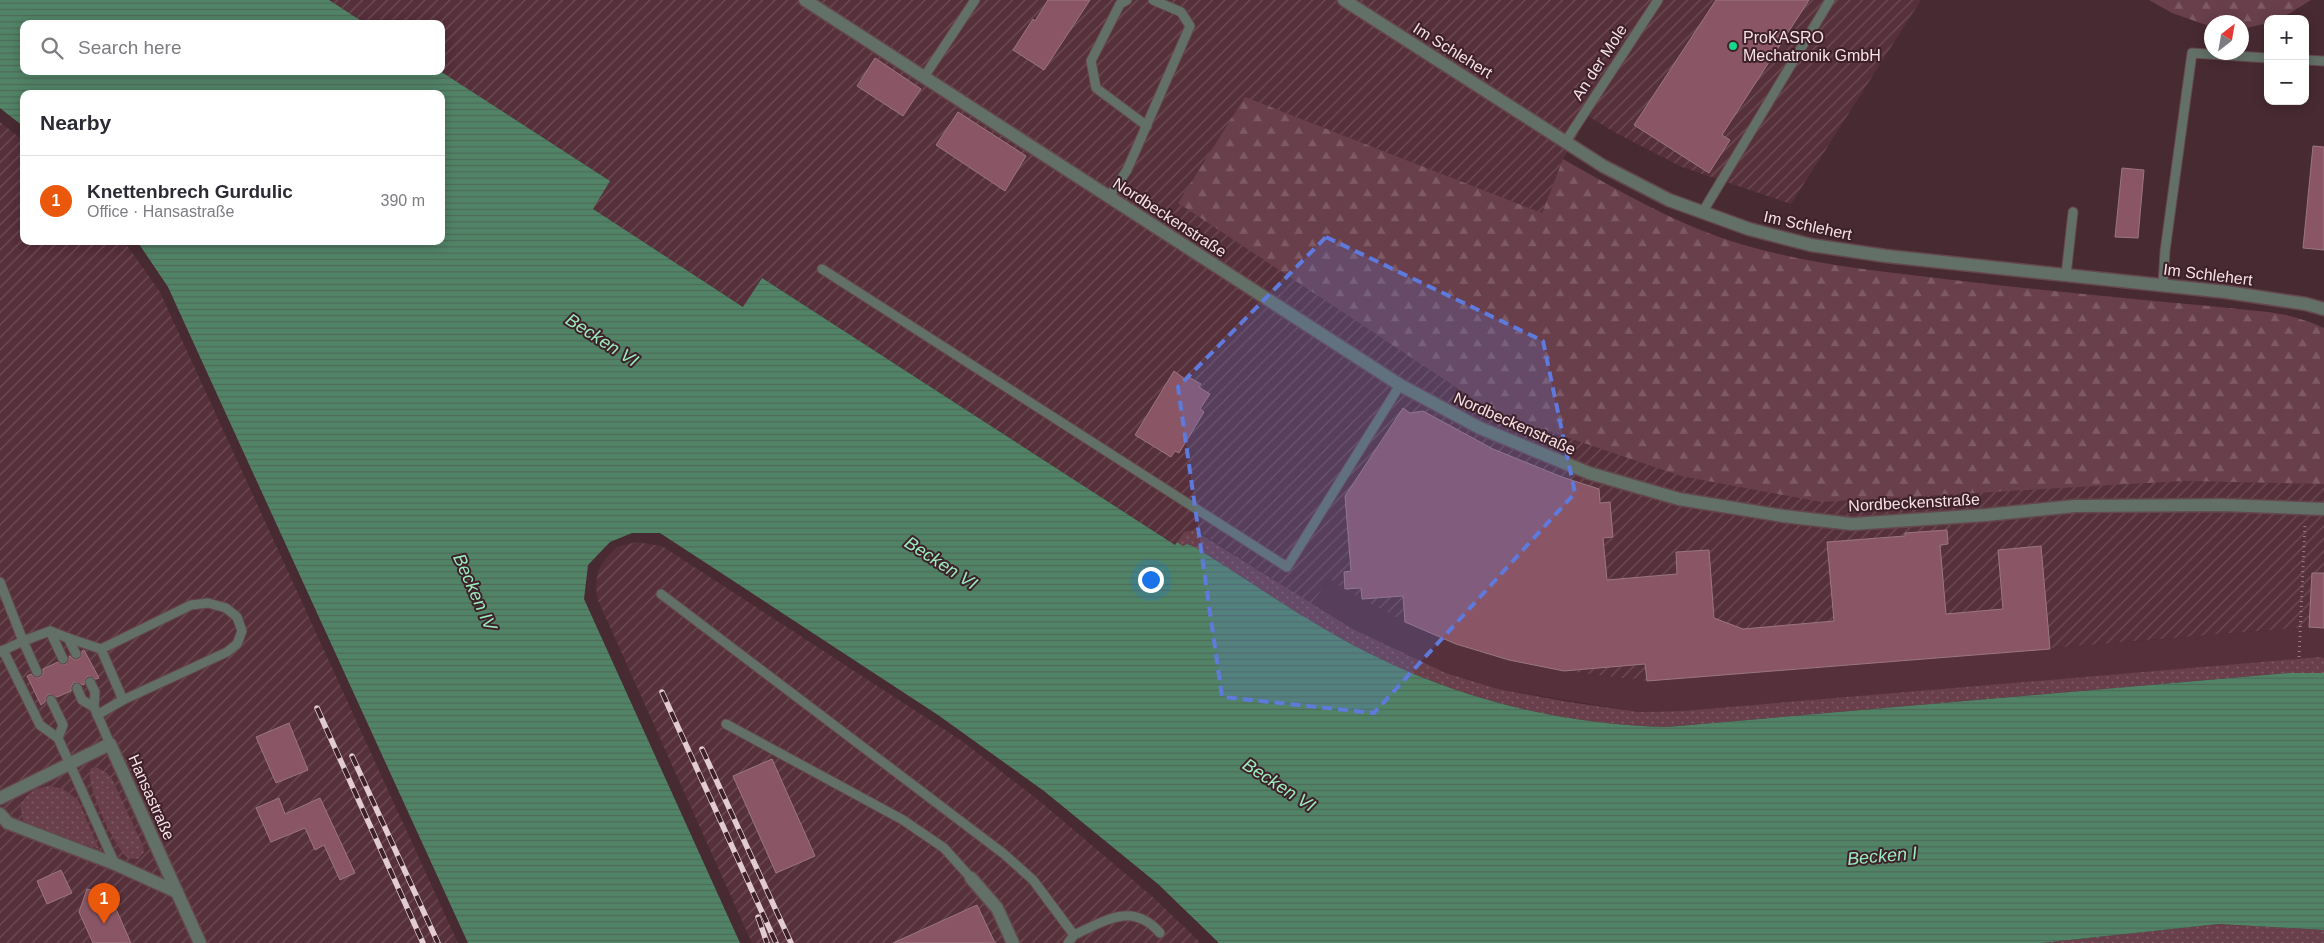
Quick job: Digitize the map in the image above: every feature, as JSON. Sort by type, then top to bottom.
[{"type":"street","name":"Nordbeckenstraße","points":[[805,0],[1400,385],[1480,428],[1589,473],[1679,499],[1783,516],[1852,524],[1986,515],[2075,506],[2223,505],[2324,509]]},
{"type":"street","name":"Im Schlehert","points":[[1344,0],[1620,174],[1669,200],[1748,229],[1810,245],[1886,256],[2287,300],[2324,309]]},
{"type":"street","name":"Hansastraße","points":[[0,798],[110,744],[200,943]]},
{"type":"street","points":[[0,814],[8,823],[115,864],[177,892]]},
{"type":"street","points":[[972,878],[997,908],[1013,943]]},
{"type":"lane","points":[[924,77],[975,0]]},
{"type":"lane","points":[[1127,0],[1120,4],[1091,61],[1096,88],[1147,126]]},
{"type":"lane","points":[[1109,197],[1127,170],[1190,26],[1181,12],[1154,0]]},
{"type":"lane","name":"An der Mole","points":[[1566,141],[1658,0]]},
{"type":"lane","points":[[1702,212],[1830,0]]},
{"type":"lane","points":[[2163,285],[2165,251],[2192,53],[2264,58]]},
{"type":"lane","points":[[2309,60],[2324,62]]},
{"type":"lane","points":[[2066,275],[2073,212]]},
{"type":"lane","points":[[822,269],[1287,567],[1400,385]]},
{"type":"lane","points":[[0,582],[37,672]]},
{"type":"lane","points":[[661,594],[1004,854],[1033,880],[1071,939],[1126,915],[1139,916],[1160,933]]},
{"type":"lane","points":[[96,711],[227,652],[237,644],[242,631],[237,617],[226,608],[208,603],[191,605],[101,649],[50,631],[1,651],[40,725],[58,738],[115,864]]},
{"type":"lane","points":[[50,631],[64,660]]},
{"type":"lane","points":[[68,638],[76,654]]},
{"type":"lane","points":[[101,649],[123,700]]},
{"type":"lane","points":[[90,682],[95,692],[96,711],[110,744]]},
{"type":"lane","points":[[76,688],[82,700],[96,711]]},
{"type":"lane","points":[[51,700],[63,726],[58,738]]},
{"type":"lane","points":[[726,724],[903,820],[944,848],[972,878]]},
{"type":"path","points":[[2299,657],[2306,508]]},
{"type":"highlighted area","points":[[1326,237],[1543,341],[1575,493],[1374,713],[1222,697],[1178,387]]},
{"type":"shaded area","points":[[329,0],[1921,0],[1791,204],[1682,167],[1614,132],[1588,116],[1563,159],[1542,213],[1245,97],[2182,481],[2324,484],[2324,628],[2293,628],[1647,681],[1564,671],[1456,644],[1405,622],[1329,579],[1312,604],[1199,532],[1184,532],[1175,545],[762,278],[744,307],[592,209],[610,181],[445,74],[445,20],[360,20]]},
{"type":"shaded area","points":[[0,122],[20,138],[20,245],[127,245],[160,292],[458,943],[0,943]]},
{"type":"shaded area","points":[[636,542],[662,546],[962,741],[1042,803],[1154,898],[1201,943],[752,943],[597,598],[596,584],[598,571],[606,558],[617,547]]},
{"type":"shaded area","points":[[1329,579],[1564,671],[1647,681],[2293,628],[2324,628],[2324,658],[1682,711],[1639,712],[1498,689],[1446,673],[1351,628],[1312,604]]},
{"type":"green space","points":[[2149,0],[2311,0],[2287,15],[2264,15],[2264,24],[2249,27],[2249,15],[2204,15],[2204,24],[2172,13]]},
{"type":"green space","points":[[1245,97],[1542,213],[1563,159],[1673,218],[1720,237],[1769,252],[1869,270],[1985,284],[2268,312],[2310,322],[2324,328],[2324,484],[2182,481],[1821,502],[1681,476],[1495,413],[1178,203]]},
{"type":"green space","points":[[1194,530],[1351,628],[1446,673],[1498,689],[1639,712],[1682,711],[2320,657],[2324,658],[2324,673],[2288,673],[1667,727],[1593,722],[1557,716],[1484,699],[1415,674],[1381,659],[1333,634],[1195,547],[1187,544],[1183,546],[1177,542],[1184,532]]},
{"type":"green space","points":[[95,767],[106,772],[112,779],[143,846],[144,852],[138,859],[128,858],[122,852],[108,829],[92,786],[91,768]]},
{"type":"green space","points":[[49,786],[63,789],[78,800],[99,849],[30,826],[23,820],[20,806],[28,794]]},
{"type":"green space","points":[[2219,924],[2324,930],[2324,943],[2041,943]]},
{"type":"water","points":[[0,0],[329,0],[360,20],[20,20],[20,75],[445,74],[610,181],[593,209],[743,307],[762,278],[1175,545],[1177,542],[1183,546],[1187,544],[1195,547],[1333,634],[1381,659],[1449,687],[1484,699],[1520,708],[1593,722],[1667,727],[2288,673],[2324,673],[2324,930],[2219,924],[2041,943],[1219,943],[1158,884],[1044,791],[938,715],[660,533],[632,533],[610,542],[588,565],[584,599],[740,943],[468,943],[168,287],[140,245],[445,245],[445,90],[20,90],[20,124],[0,108]]},
{"type":"building","points":[[1048,0],[1090,0],[1044,70],[1013,50]]},
{"type":"building","name":"ProKASRO Mechatronik GmbH","points":[[1716,0],[1809,0],[1722,135],[1730,140],[1709,173],[1634,125]]},
{"type":"building","points":[[875,58],[921,89],[903,116],[857,86]]},
{"type":"building","points":[[958,112],[1026,156],[1005,191],[936,145]]},
{"type":"building","points":[[2313,146],[2324,147],[2324,250],[2303,248]]},
{"type":"building","points":[[2122,168],[2144,170],[2138,238],[2115,237]]},
{"type":"building","points":[[1174,371],[1185,379],[1187,376],[1201,384],[1199,387],[1210,394],[1200,409],[1204,412],[1179,453],[1175,451],[1171,457],[1135,435]]},
{"type":"building","points":[[1403,408],[1410,413],[1423,411],[1493,449],[1562,477],[1599,489],[1600,503],[1610,502],[1613,537],[1603,538],[1607,580],[1677,574],[1676,552],[1709,550],[1714,618],[1743,629],[1834,621],[1827,542],[1905,536],[1905,533],[1947,530],[1948,544],[1940,545],[1946,614],[2003,609],[1998,550],[2041,546],[2050,649],[1647,681],[1645,664],[1564,671],[1509,660],[1456,644],[1405,622],[1403,596],[1362,599],[1361,588],[1345,589],[1344,572],[1351,571],[1345,496]]},
{"type":"building","points":[[2312,573],[2324,573],[2324,628],[2309,627]]},
{"type":"building","points":[[84,650],[99,678],[96,679],[88,676],[85,679],[84,685],[74,682],[71,691],[57,697],[49,694],[41,705],[27,676],[31,674],[36,678],[40,677],[43,669],[58,662],[62,665],[66,664],[70,656],[78,660]]},
{"type":"building","points":[[289,723],[308,770],[276,783],[256,737]]},
{"type":"building","points":[[772,759],[815,856],[776,873],[733,776]]},
{"type":"building","points":[[279,798],[285,814],[320,798],[355,873],[340,880],[324,845],[315,850],[305,828],[271,842],[256,808]]},
{"type":"building","points":[[61,870],[72,893],[47,904],[37,881]]},
{"type":"building","points":[[105,884],[131,943],[93,943],[79,912],[87,889],[91,890]]},
{"type":"building","points":[[977,905],[995,943],[893,943]]},
{"type":"railway","points":[[662,692],[776,943]]},
{"type":"railway","points":[[317,708],[423,943]]},
{"type":"railway","points":[[702,749],[791,943]]},
{"type":"railway","points":[[352,756],[438,943]]},
{"type":"railway","points":[[758,917],[767,943]]},
{"type":"place","name":"ProKASRO Mechatronik GmbH","points":[[1733,46]]},
{"type":"place","name":"Knettenbrech Gurdulic","points":[[104,924]]},
{"type":"water label","name":"Becken VI","points":[[602,340]]},
{"type":"water label","name":"Becken VI","points":[[941,563]]},
{"type":"water label","name":"Becken IV","points":[[475,592]]},
{"type":"water label","name":"Becken VI","points":[[1279,785]]},
{"type":"water label","name":"Becken I","points":[[1882,856]]}]
